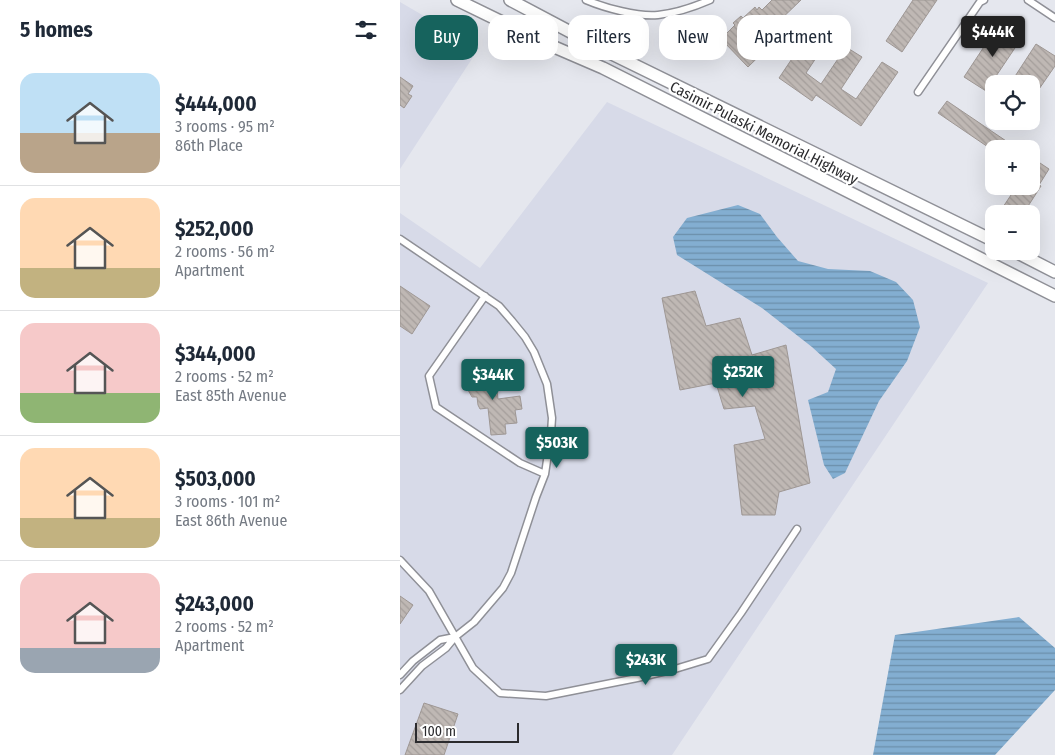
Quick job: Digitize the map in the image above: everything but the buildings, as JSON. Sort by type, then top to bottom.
[{"type":"highway","name":"Casimir Pulaski Memorial Highway","points":[[458,0],[546,43],[603,68],[1055,296]]},
{"type":"highway","name":"Casimir Pulaski Memorial Highway","points":[[510,0],[612,54],[985,237]]},
{"type":"highway","points":[[1032,260],[1055,272]]},
{"type":"street","points":[[586,0],[613,10],[656,15],[682,10],[710,0]]},
{"type":"street","points":[[918,92],[980,2],[984,0]]},
{"type":"street","points":[[1028,0],[1055,18]]},
{"type":"street","points":[[400,238],[500,306],[525,337],[534,352],[547,384],[552,418],[546,474],[536,497],[516,560],[503,588],[474,622],[455,637],[446,648],[422,666],[400,690]]},
{"type":"street","points":[[485,296],[429,376],[436,407],[520,463],[546,474]]},
{"type":"street","points":[[400,560],[430,591],[473,668],[500,693],[546,696],[636,678],[708,659],[797,529]]},
{"type":"street","points":[[400,675],[413,661],[440,640],[455,637]]},
{"type":"shaded area","points":[[400,2],[422,15],[415,15],[415,60],[471,60],[400,169]]},
{"type":"shaded area","points":[[607,102],[988,283],[672,755],[400,755],[400,213],[480,268]]},
{"type":"water","points":[[738,205],[760,214],[798,261],[828,269],[870,271],[896,282],[913,300],[920,327],[907,361],[879,401],[845,473],[833,479],[824,465],[808,400],[828,392],[836,369],[812,347],[762,308],[677,255],[673,237],[687,218]]},
{"type":"water","points":[[1019,617],[1055,648],[1055,690],[995,755],[873,755],[895,635]]}]
